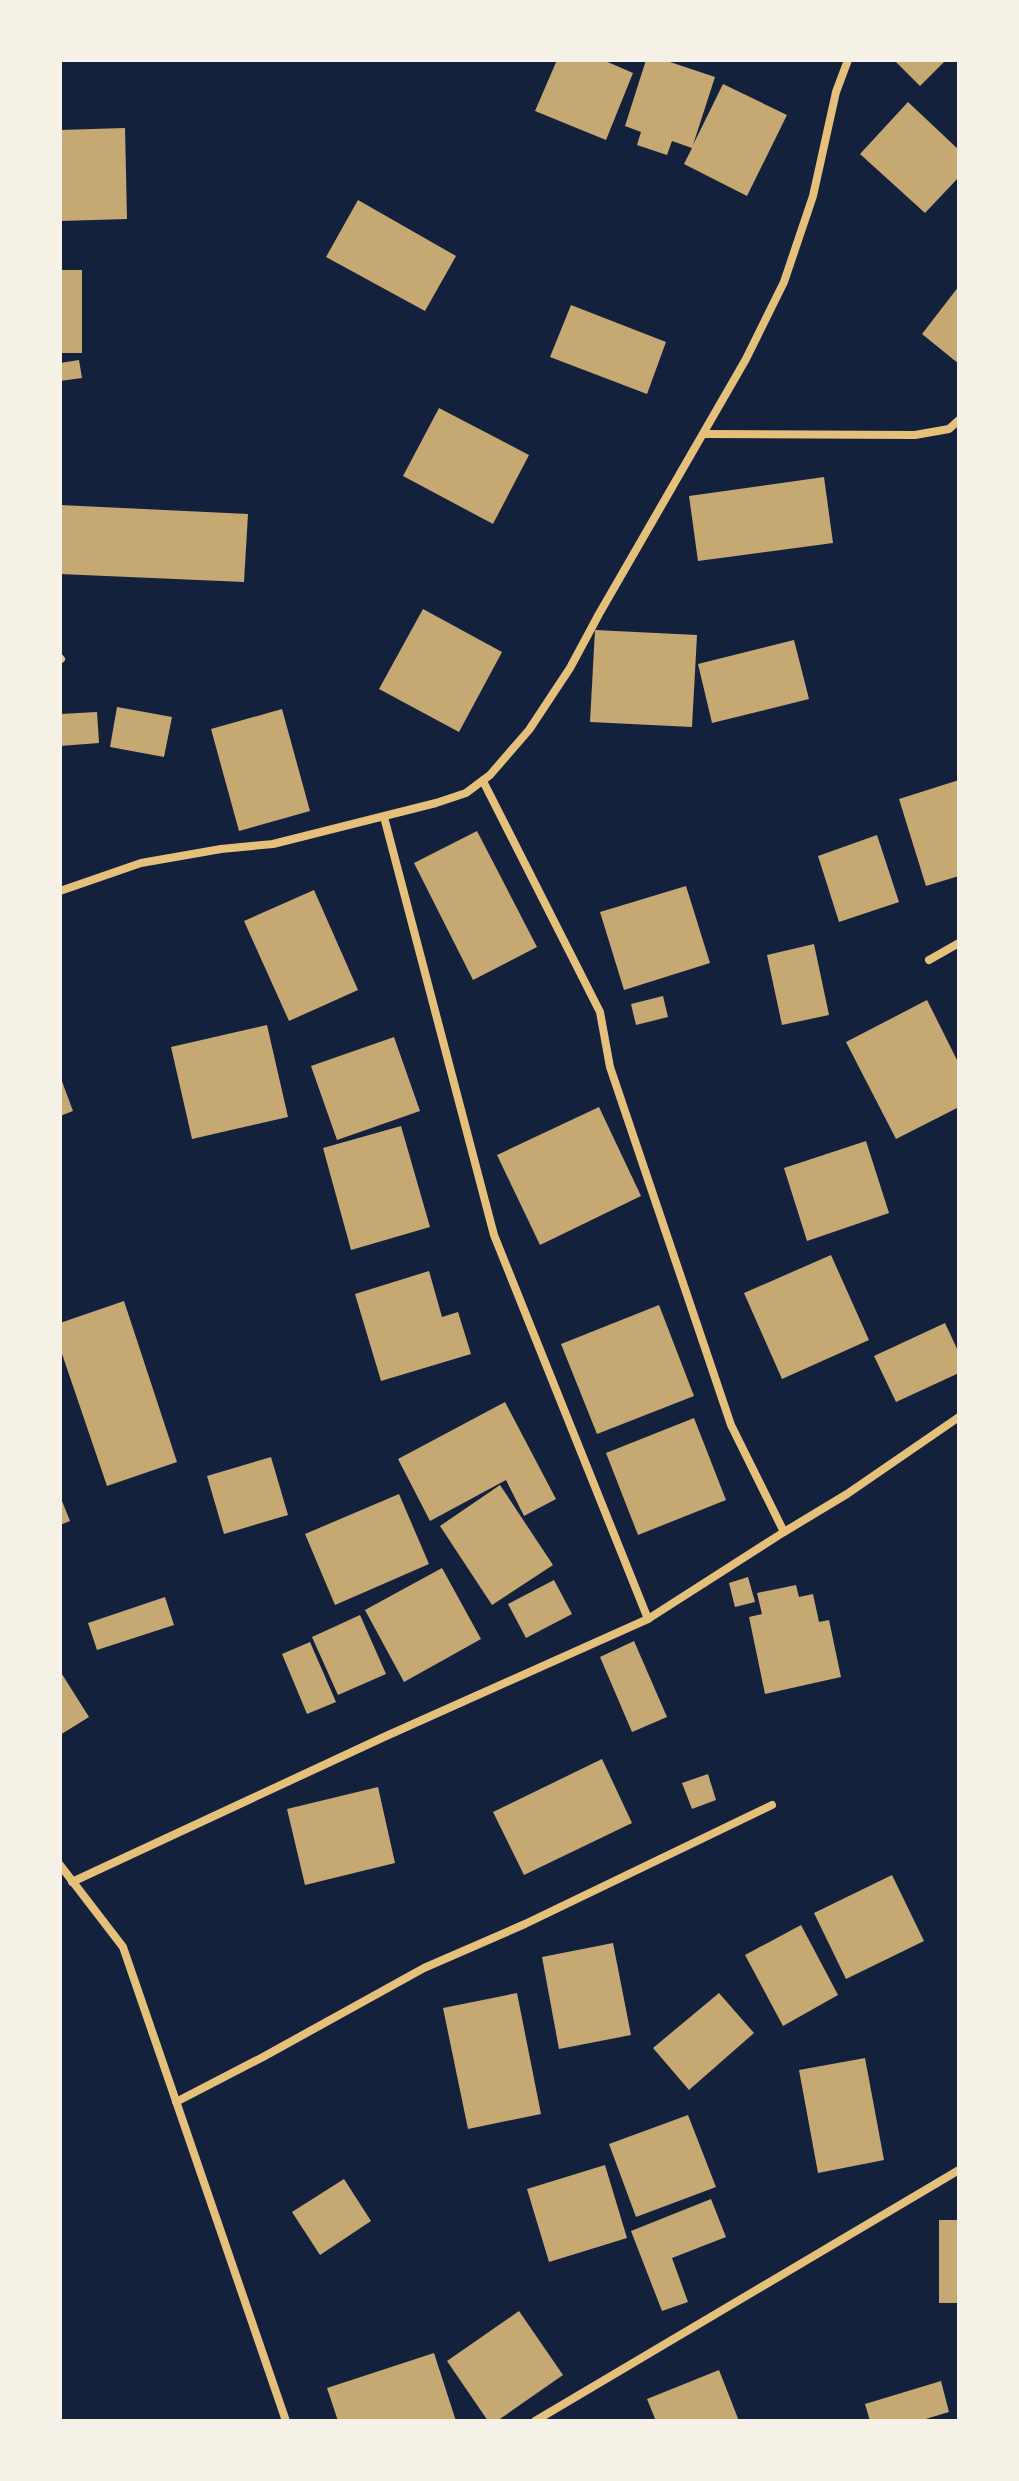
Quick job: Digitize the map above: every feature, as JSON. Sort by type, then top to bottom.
[{"type":"street","points":[[60,891],[141,863],[221,849],[273,844],[384,817],[466,793],[483,781],[529,730],[570,668],[746,359],[784,282],[813,196],[836,92],[848,60]]},
{"type":"street","points":[[704,434],[915,435],[949,429],[959,420]]},
{"type":"street","points":[[483,781],[600,1012],[610,1067],[731,1425],[784,1532]]},
{"type":"street","points":[[384,817],[494,1235],[648,1619]]},
{"type":"street","points":[[929,960],[959,943]]},
{"type":"street","points":[[72,1882],[648,1619],[847,1494],[959,1417]]},
{"type":"street","points":[[176,2102],[424,1968],[525,1924],[772,1805]]},
{"type":"street","points":[[60,1865],[123,1947],[286,2421]]},
{"type":"street","points":[[535,2421],[959,2170]]},
{"type":"building","points":[[557,60],[603,60],[633,73],[606,140],[535,111]]},
{"type":"building","points":[[646,60],[664,60],[715,77],[693,145],[723,84],[787,115],[747,196],[684,164],[692,148],[672,141],[667,155],[637,145],[641,132],[625,126]]},
{"type":"building","points":[[894,60],[946,60],[920,86]]},
{"type":"building","points":[[908,102],[959,150],[959,177],[925,213],[860,154]]},
{"type":"building","points":[[125,128],[127,219],[60,221],[60,130]]},
{"type":"building","points":[[358,200],[456,256],[425,311],[326,257]]},
{"type":"building","points":[[60,270],[82,270],[82,353],[60,353]]},
{"type":"building","points":[[959,286],[959,364],[922,334]]},
{"type":"building","points":[[571,305],[666,342],[647,394],[550,357]]},
{"type":"building","points":[[79,360],[82,378],[60,381],[60,363]]},
{"type":"building","points":[[439,408],[529,455],[493,524],[403,476]]},
{"type":"building","points":[[824,477],[833,543],[698,561],[689,496]]},
{"type":"building","points":[[60,505],[248,514],[244,582],[60,574]]},
{"type":"building","points":[[423,609],[502,652],[459,732],[379,689]]},
{"type":"building","points":[[595,630],[697,635],[692,727],[590,722]]},
{"type":"building","points":[[794,640],[809,699],[712,723],[698,664]]},
{"type":"building","points":[[117,707],[172,717],[164,757],[110,747]]},
{"type":"building","points":[[282,709],[310,811],[239,831],[211,729]]},
{"type":"building","points":[[97,712],[99,743],[60,746],[60,714]]},
{"type":"building","points":[[959,780],[959,876],[926,886],[899,799]]},
{"type":"building","points":[[477,831],[537,947],[473,980],[414,863]]},
{"type":"building","points":[[877,835],[899,902],[839,922],[818,856]]},
{"type":"building","points":[[686,886],[710,963],[624,990],[600,912]]},
{"type":"building","points":[[314,890],[358,990],[289,1021],[244,921]]},
{"type":"building","points":[[814,944],[829,1015],[782,1025],[767,955]]},
{"type":"building","points":[[663,996],[668,1017],[636,1025],[631,1004]]},
{"type":"building","points":[[927,1000],[959,1064],[959,1107],[896,1139],[846,1042]]},
{"type":"building","points":[[267,1025],[288,1117],[192,1139],[171,1047]]},
{"type":"building","points":[[394,1037],[420,1111],[337,1140],[311,1066]]},
{"type":"building","points":[[60,1076],[73,1111],[60,1116]]},
{"type":"building","points":[[599,1107],[641,1196],[540,1245],[497,1155]]},
{"type":"building","points":[[401,1126],[430,1227],[351,1250],[323,1148]]},
{"type":"building","points":[[866,1141],[889,1213],[807,1241],[784,1168]]},
{"type":"building","points":[[831,1255],[869,1340],[782,1379],[744,1293]]},
{"type":"building","points":[[429,1271],[442,1317],[458,1312],[471,1354],[381,1381],[355,1294]]},
{"type":"building","points":[[124,1301],[177,1462],[107,1486],[60,1348],[60,1323]]},
{"type":"building","points":[[659,1305],[694,1396],[597,1434],[561,1344]]},
{"type":"building","points":[[945,1323],[959,1353],[959,1373],[896,1402],[874,1356]]},
{"type":"building","points":[[505,1402],[556,1499],[524,1516],[506,1480],[430,1521],[398,1459]]},
{"type":"building","points":[[694,1418],[726,1500],[638,1535],[606,1453]]},
{"type":"building","points":[[271,1457],[288,1515],[224,1534],[207,1476]]},
{"type":"building","points":[[500,1485],[553,1565],[492,1605],[440,1526]]},
{"type":"building","points":[[399,1494],[429,1564],[335,1605],[305,1534]]},
{"type":"building","points":[[60,1496],[70,1521],[60,1525]]},
{"type":"building","points":[[442,1568],[481,1639],[404,1682],[365,1610]]},
{"type":"building","points":[[748,1577],[755,1602],[735,1607],[729,1583]]},
{"type":"building","points":[[554,1580],[572,1614],[526,1638],[508,1604]]},
{"type":"building","points":[[796,1585],[799,1597],[813,1594],[819,1622],[829,1620],[841,1677],[765,1694],[749,1617],[762,1614],[757,1593]]},
{"type":"building","points":[[165,1597],[174,1625],[97,1650],[88,1623]]},
{"type":"building","points":[[360,1615],[386,1674],[338,1695],[312,1637]]},
{"type":"building","points":[[634,1641],[667,1717],[632,1732],[600,1657]]},
{"type":"building","points":[[310,1642],[336,1702],[307,1714],[282,1654]]},
{"type":"building","points":[[60,1671],[89,1717],[60,1735]]},
{"type":"building","points":[[602,1759],[632,1823],[524,1875],[493,1812]]},
{"type":"building","points":[[708,1774],[716,1800],[692,1809],[682,1783]]},
{"type":"building","points":[[378,1787],[395,1863],[305,1885],[287,1809]]},
{"type":"building","points":[[892,1875],[924,1941],[846,1979],[814,1913]]},
{"type":"building","points":[[801,1925],[838,1995],[783,2026],[745,1955]]},
{"type":"building","points":[[613,1943],[631,2035],[559,2049],[542,1957]]},
{"type":"building","points":[[517,1993],[541,2114],[468,2129],[443,2008]]},
{"type":"building","points":[[719,1993],[754,2033],[689,2090],[653,2048]]},
{"type":"building","points":[[865,2058],[884,2160],[818,2173],[799,2070]]},
{"type":"building","points":[[688,2115],[716,2187],[636,2217],[609,2144]]},
{"type":"building","points":[[605,2165],[627,2238],[549,2262],[527,2189]]},
{"type":"building","points":[[344,2179],[371,2221],[320,2255],[292,2212]]},
{"type":"building","points":[[711,2199],[726,2237],[672,2258],[688,2302],[662,2311],[631,2231]]},
{"type":"building","points":[[939,2220],[959,2220],[959,2303],[939,2303]]},
{"type":"building","points":[[519,2311],[563,2375],[497,2421],[488,2421],[447,2361]]},
{"type":"building","points":[[434,2353],[456,2421],[338,2421],[327,2388]]},
{"type":"building","points":[[719,2370],[739,2421],[656,2421],[647,2399]]},
{"type":"building","points":[[941,2381],[949,2412],[919,2421],[870,2421],[865,2404]]}]
